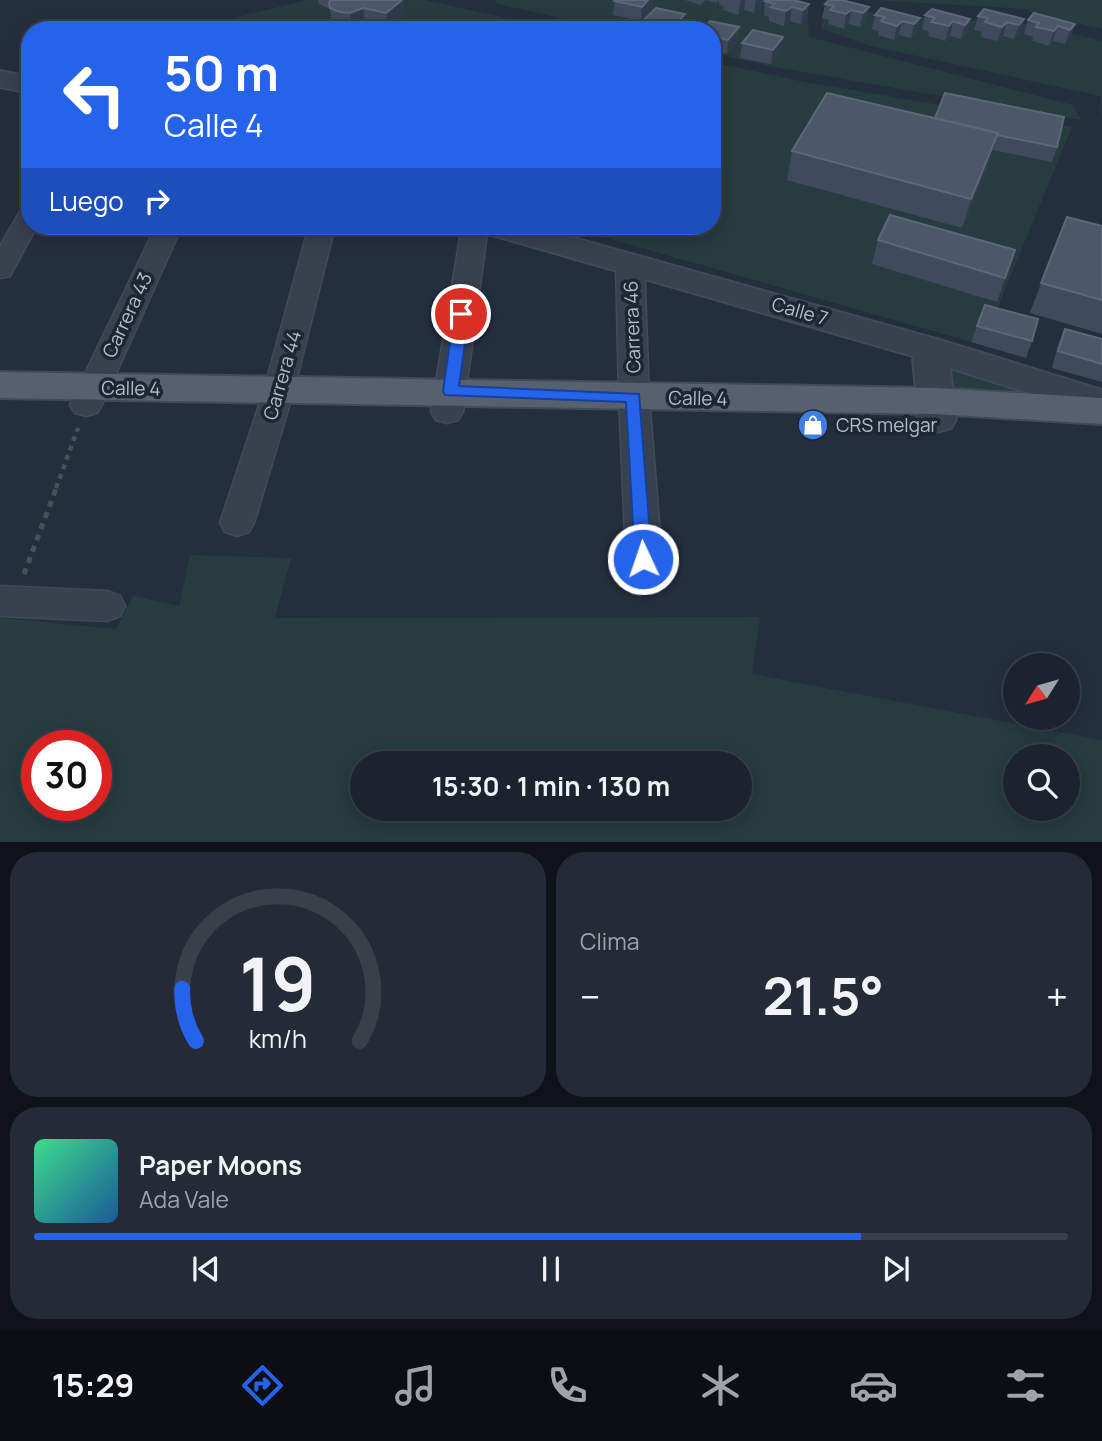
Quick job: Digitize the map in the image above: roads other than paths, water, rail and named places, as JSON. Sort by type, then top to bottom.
[{"type":"main road","name":"Calle 4","points":[[0,385],[90,396],[449,401],[634,407],[1102,411]]},
{"type":"main road","name":"Calle 4","points":[[0,404],[90,396]]},
{"type":"main road","name":"Calle 4","points":[[936,410],[1102,426]]},
{"type":"street","points":[[0,79],[21,83]]},
{"type":"street","points":[[0,271],[21,232]]},
{"type":"street","name":"Carrera 43","points":[[90,396],[165,235]]},
{"type":"street","name":"Carrera 44","points":[[237,523],[276,400],[321,235]]},
{"type":"street","points":[[449,401],[474,235]]},
{"type":"street","name":"Calle 7","points":[[529,235],[930,349],[1102,403]]},
{"type":"street","name":"Carrera 46","points":[[629,262],[643,559]]},
{"type":"street","points":[[930,349],[936,410]]},
{"type":"street","points":[[7,601],[107,606]]},
{"type":"place","name":"CRS melgar","points":[[813,425]]}]
